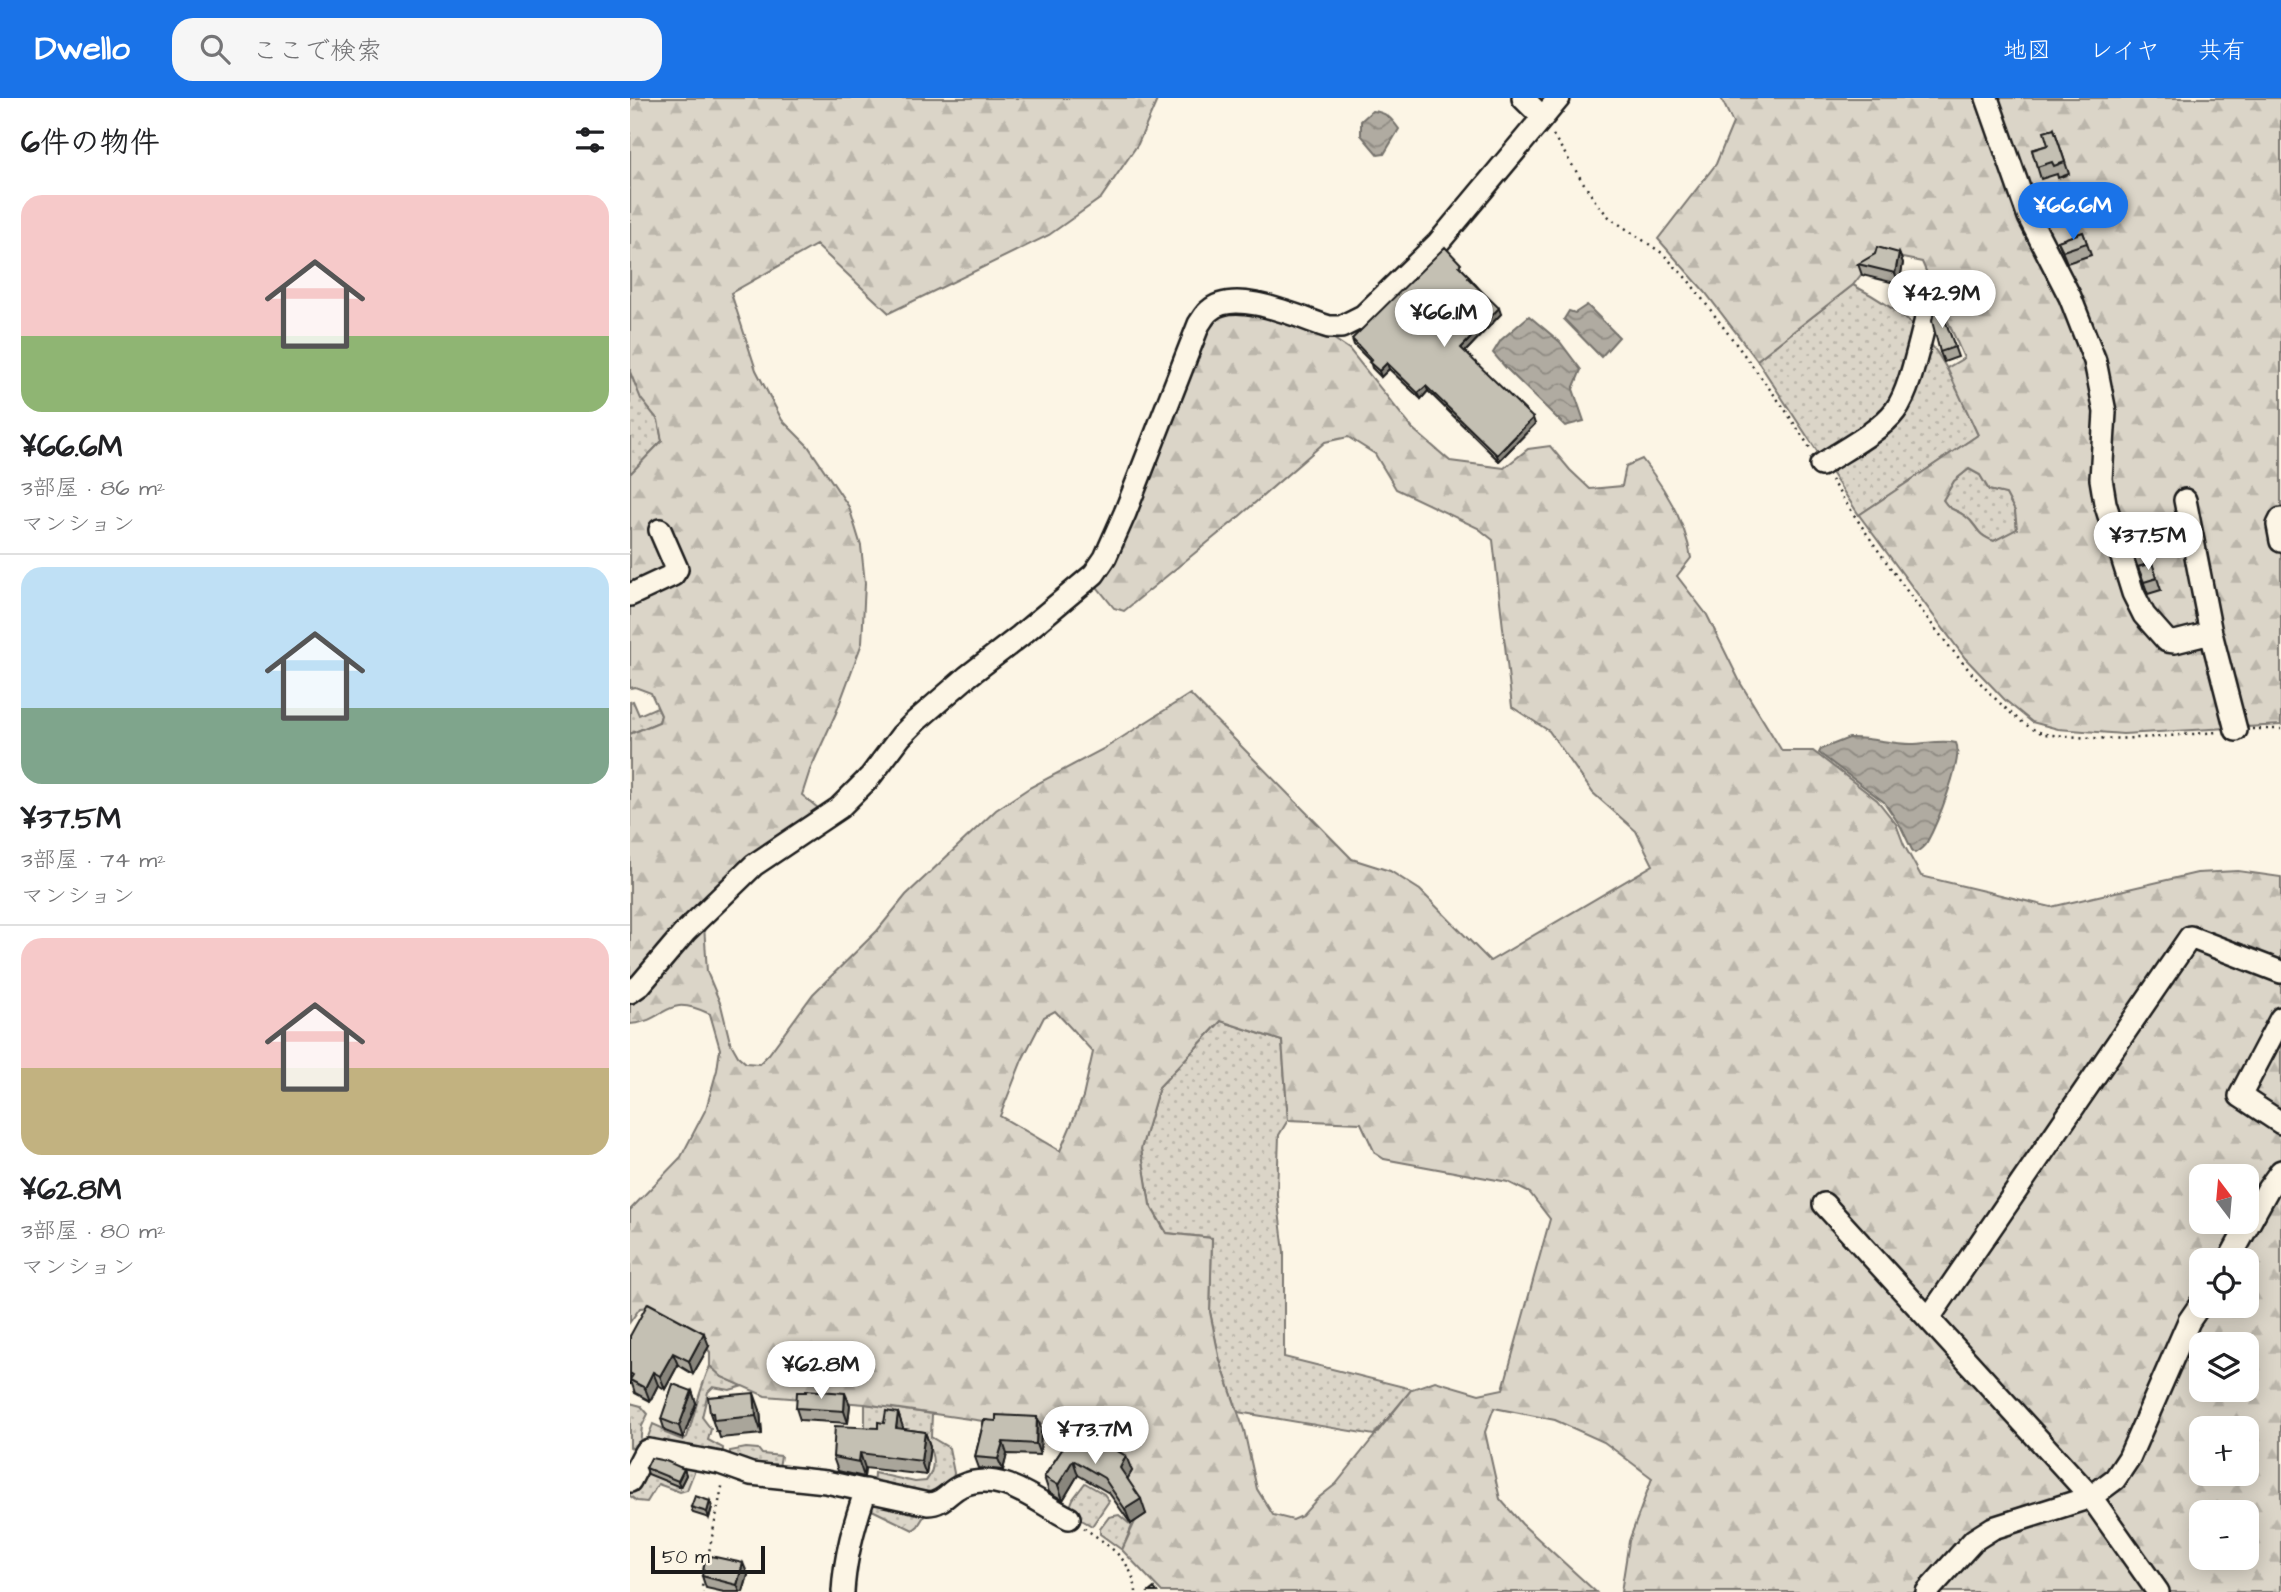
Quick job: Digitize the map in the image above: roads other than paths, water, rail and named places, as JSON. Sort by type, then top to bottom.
[{"type":"street","points":[[1523,98],[1542,117]]},
{"type":"street","points":[[630,992],[640,985],[685,932],[754,865],[839,808],[870,777],[916,721],[1094,574],[1105,558],[1125,513],[1199,324],[1210,310],[1237,301],[1256,303],[1329,327],[1341,327],[1363,316],[1438,243],[1559,98]]},
{"type":"street","points":[[1987,98],[2029,217],[2070,297],[2095,361],[2105,412],[2101,479],[2105,503],[2133,593],[2144,615],[2167,641],[2175,642],[2211,633]]},
{"type":"street","points":[[1821,465],[1893,414],[1904,393],[1926,319]]},
{"type":"street","points":[[2185,500],[2211,633],[2236,730]]},
{"type":"street","points":[[2281,519],[2278,525],[2281,541]]},
{"type":"street","points":[[630,596],[673,575],[677,569],[660,530]]},
{"type":"street","points":[[1929,1318],[2190,937],[2281,972]]},
{"type":"street","points":[[2281,1018],[2240,1096],[2281,1123]]},
{"type":"street","points":[[2236,1248],[2281,1171]]},
{"type":"street","points":[[1824,1204],[2091,1497],[2158,1592]]},
{"type":"street","points":[[1927,1592],[1974,1540],[1993,1528],[2091,1497],[2115,1479],[2129,1458],[2191,1318]]},
{"type":"street","points":[[630,1481],[645,1452],[649,1450],[726,1465],[751,1474],[813,1480],[935,1504],[964,1484],[1002,1483],[1015,1487],[1069,1518]]},
{"type":"street","points":[[844,1592],[844,1568],[851,1534],[866,1490]]},
{"type":"water","points":[[1372,111],[1388,116],[1399,129],[1384,154],[1378,155],[1361,135],[1361,121]]},
{"type":"water","points":[[1587,305],[1619,337],[1601,357],[1564,319],[1569,311],[1575,313]]},
{"type":"water","points":[[1529,316],[1560,342],[1581,370],[1573,389],[1584,421],[1565,426],[1493,353],[1501,340]]},
{"type":"water","points":[[1849,738],[1903,744],[1945,741],[1956,743],[1953,777],[1942,808],[1927,842],[1915,853],[1884,802],[1819,753],[1821,749]]}]
